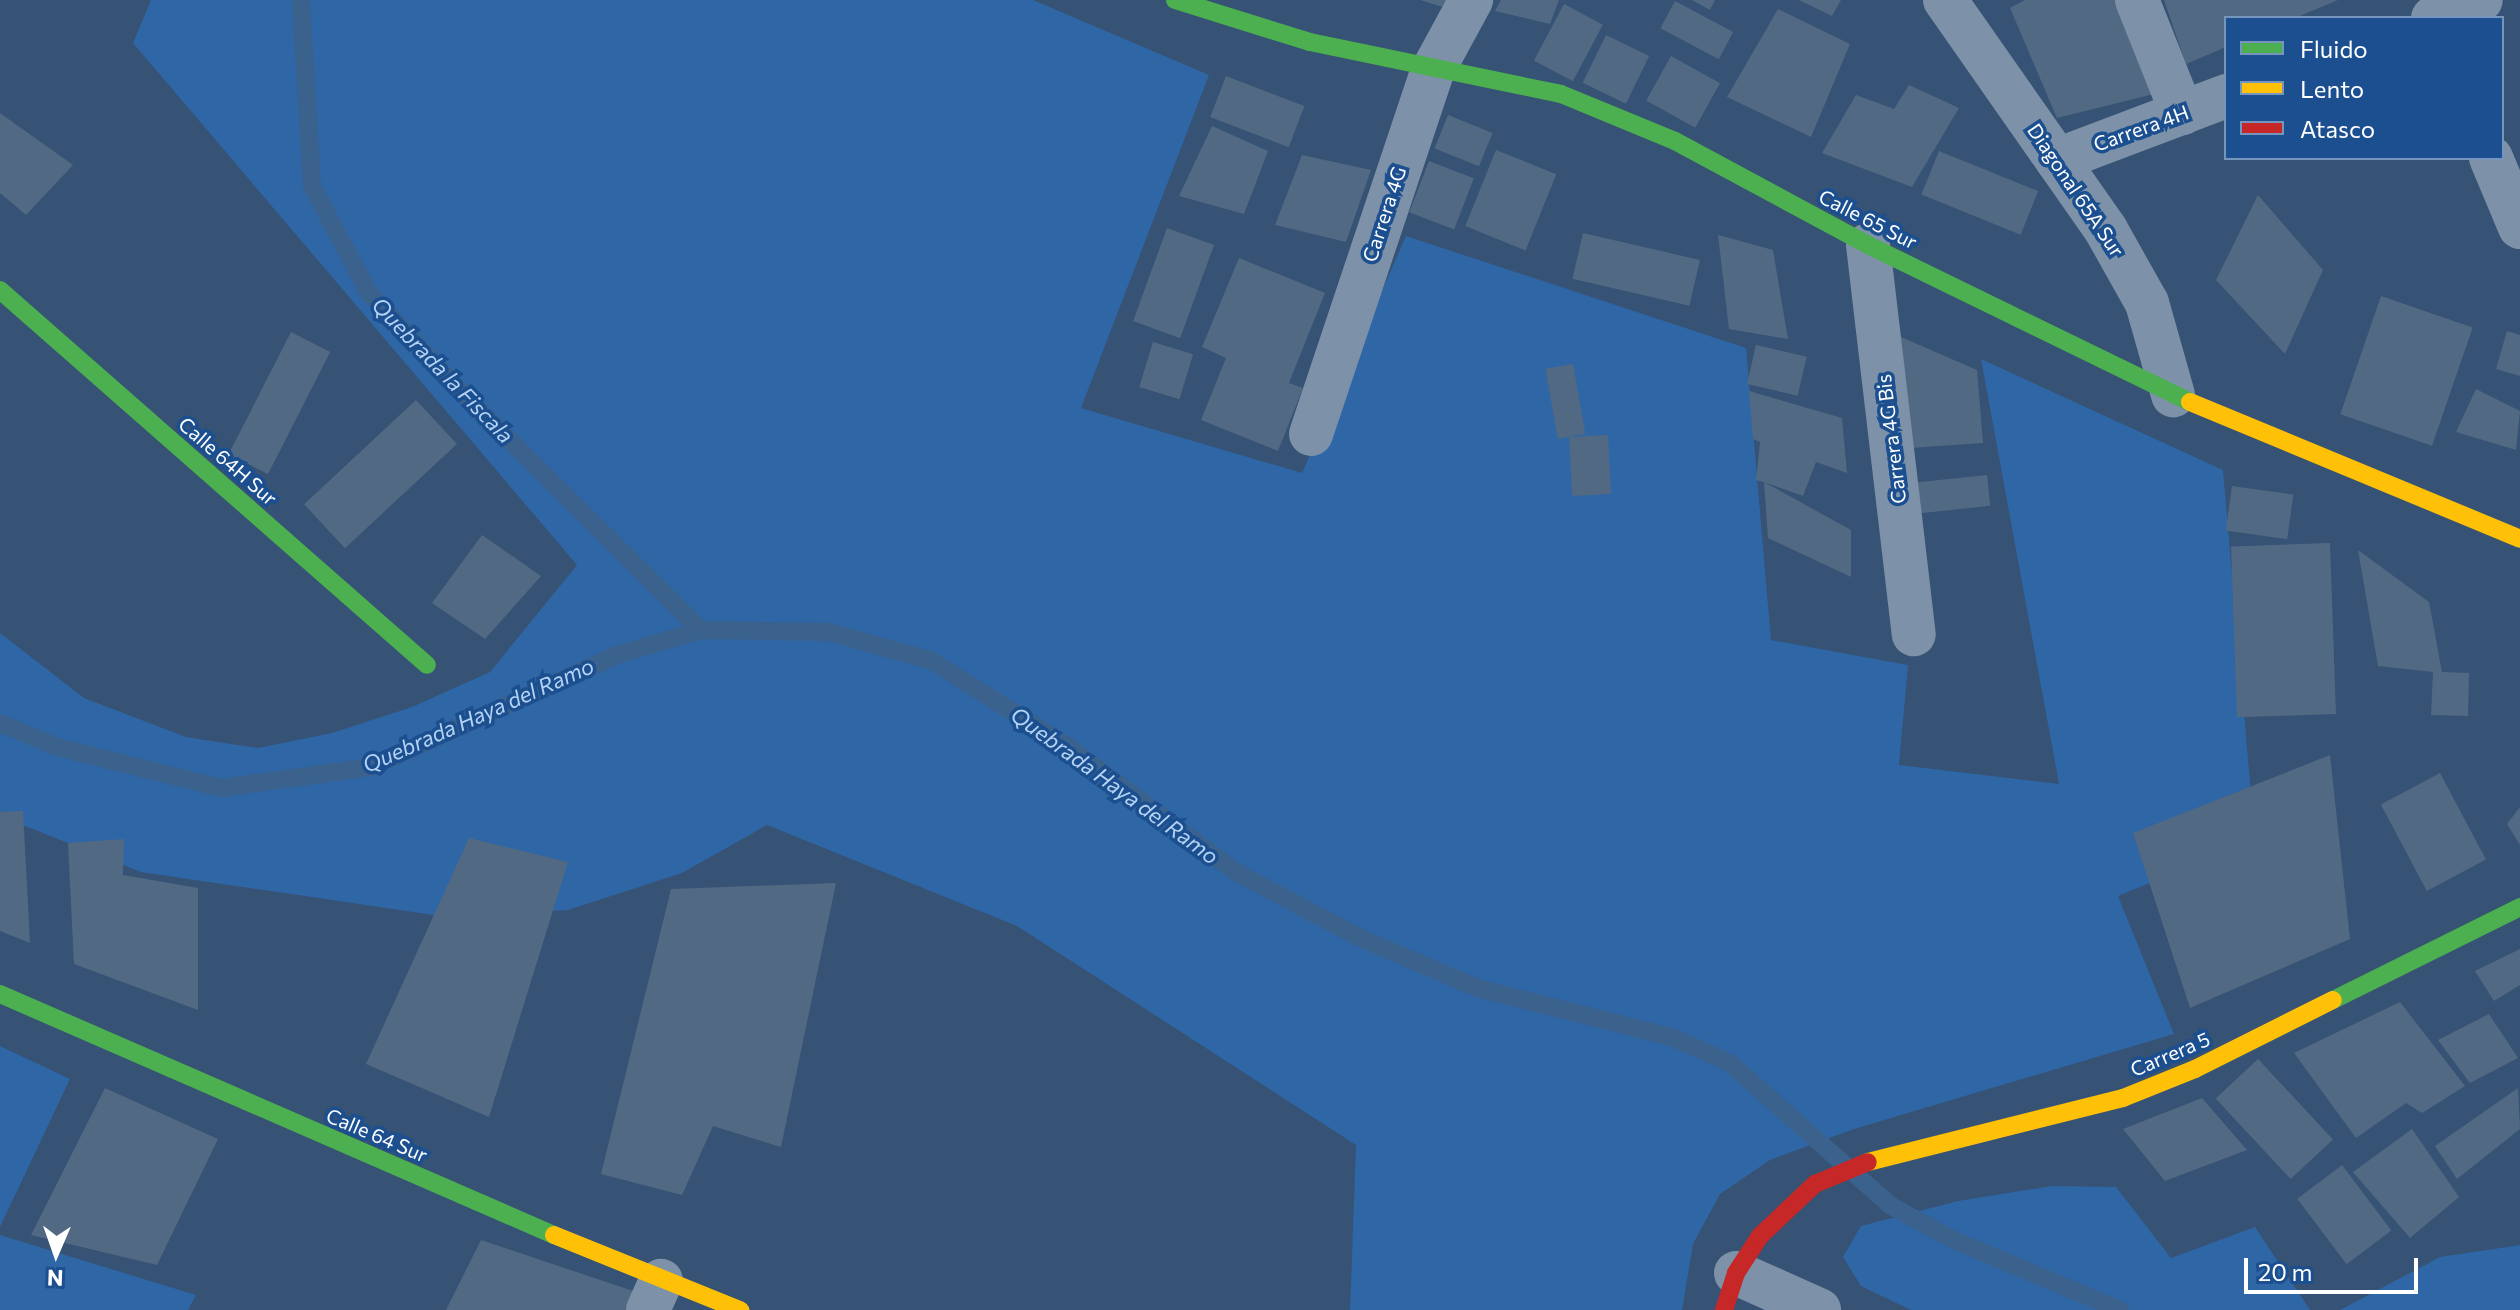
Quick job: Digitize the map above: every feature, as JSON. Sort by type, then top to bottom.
[{"type":"street","name":"Calle 65 Sur","points":[[1175,0],[1310,42],[1433,70],[1561,94],[1675,141],[1868,245],[2173,395],[2520,539]]},
{"type":"street","name":"Carrera 4G","points":[[1311,434],[1433,70],[1471,0]]},
{"type":"street","name":"Diagonal 65A Sur","points":[[1945,0],[2106,230],[2147,303],[2173,395]]},
{"type":"street","points":[[2137,0],[2182,113]]},
{"type":"street","points":[[2438,16],[2481,0]]},
{"type":"street","name":"Carrera 4H","points":[[2057,160],[2224,97]]},
{"type":"street","points":[[2492,160],[2520,227]]},
{"type":"street","name":"Carrera 4G Bis","points":[[1868,245],[1914,634]]},
{"type":"street","name":"Calle 64H Sur","points":[[0,290],[427,665]]},
{"type":"street","name":"Carrera 5","points":[[1730,1291],[1760,1236],[1815,1184],[1871,1161],[2152,1086],[2520,907]]},
{"type":"street","name":"Calle 64 Sur","points":[[0,994],[654,1296],[740,1310]]},
{"type":"street","points":[[1730,1291],[1819,1310]]},
{"type":"shaded area","points":[[151,0],[1033,0],[1209,75],[1081,408],[1302,473],[1406,236],[1746,348],[1771,640],[1908,665],[1899,765],[2059,784],[1981,359],[2223,470],[2255,840],[2118,896],[2174,1034],[1854,1129],[1770,1160],[1720,1194],[1693,1244],[1682,1310],[1350,1310],[1356,1145],[1017,926],[767,825],[682,873],[568,910],[447,917],[141,872],[0,816],[0,633],[84,698],[186,737],[258,748],[332,733],[412,707],[490,672],[577,565],[133,43]]},
{"type":"shaded area","points":[[0,1046],[70,1079],[0,1227]]},
{"type":"shaded area","points":[[2052,1186],[2116,1187],[2171,1258],[2255,1227],[2310,1310],[1911,1310],[1861,1286],[1843,1257],[1861,1226],[1958,1201]]},
{"type":"shaded area","points":[[0,1235],[196,1295],[188,1310],[0,1310]]},
{"type":"shaded area","points":[[2520,1245],[2520,1310],[2340,1310],[2440,1257]]},
{"type":"building","points":[[1420,0],[1448,0],[1443,7]]},
{"type":"building","points":[[1501,0],[1559,0],[1550,24],[1495,11]]},
{"type":"building","points":[[1692,0],[1715,0],[1710,10]]},
{"type":"building","points":[[1799,0],[1841,0],[1832,16]]},
{"type":"building","points":[[2025,0],[2116,0],[2154,94],[2057,118],[2010,8]]},
{"type":"building","points":[[2164,0],[2338,0],[2300,16],[2224,16],[2224,48],[2186,64]]},
{"type":"building","points":[[1675,1],[1733,32],[1719,59],[1660,28]]},
{"type":"building","points":[[1564,4],[1603,25],[1573,81],[1534,61]]},
{"type":"building","points":[[1778,9],[1850,44],[1811,137],[1727,97]]},
{"type":"building","points":[[1606,35],[1649,56],[1626,104],[1583,83]]},
{"type":"building","points":[[1671,56],[1720,83],[1695,128],[1646,101]]},
{"type":"building","points":[[1226,76],[1304,106],[1289,147],[1210,117]]},
{"type":"building","points":[[1909,85],[1959,108],[1912,187],[1822,153],[1856,95],[1894,109]]},
{"type":"building","points":[[0,113],[73,165],[26,215],[0,193]]},
{"type":"building","points":[[1448,115],[1493,133],[1479,166],[1435,148]]},
{"type":"building","points":[[1212,126],[1268,151],[1244,214],[1179,196]]},
{"type":"building","points":[[1496,150],[1556,174],[1526,250],[1465,226]]},
{"type":"building","points":[[1939,151],[2038,191],[2021,235],[1921,195]]},
{"type":"building","points":[[1302,155],[1371,170],[1346,242],[1275,225]]},
{"type":"building","points":[[1429,161],[1474,178],[1454,230],[1409,212]]},
{"type":"building","points":[[2258,195],[2323,270],[2285,354],[2216,280]]},
{"type":"building","points":[[1167,228],[1214,245],[1180,338],[1133,321]]},
{"type":"building","points":[[1583,233],[1700,260],[1689,306],[1572,279]]},
{"type":"building","points":[[1718,235],[1773,250],[1788,339],[1729,329]]},
{"type":"building","points":[[1239,258],[1325,293],[1289,383],[1303,388],[1278,451],[1201,420],[1226,358],[1202,347]]},
{"type":"building","points":[[2381,296],[2473,328],[2432,446],[2340,414]]},
{"type":"building","points":[[1887,331],[1977,370],[1983,443],[1896,449]]},
{"type":"building","points":[[2507,331],[2520,335],[2520,376],[2496,369]]},
{"type":"building","points":[[291,332],[330,352],[268,474],[229,454]]},
{"type":"building","points":[[1153,342],[1193,354],[1179,399],[1139,387]]},
{"type":"building","points":[[1756,345],[1807,357],[1798,396],[1747,384]]},
{"type":"building","points":[[1573,364],[1585,434],[1558,439],[1545,369]]},
{"type":"building","points":[[2476,389],[2520,411],[2516,450],[2456,432]]},
{"type":"building","points":[[1749,391],[1842,418],[1847,473],[1816,462],[1803,496],[1756,480],[1760,442],[1753,439]]},
{"type":"building","points":[[416,400],[457,444],[345,548],[304,504]]},
{"type":"building","points":[[1608,435],[1611,494],[1572,496],[1569,437]]},
{"type":"building","points":[[1987,475],[1990,506],[1914,514],[1910,483]]},
{"type":"building","points":[[1764,482],[1851,530],[1851,577],[1768,538]]},
{"type":"building","points":[[2232,486],[2293,495],[2287,539],[2226,531]]},
{"type":"building","points":[[482,535],[541,576],[485,639],[432,603]]},
{"type":"building","points":[[2330,543],[2336,714],[2237,717],[2231,546]]},
{"type":"building","points":[[2358,550],[2429,602],[2442,672],[2469,673],[2468,716],[2431,715],[2433,672],[2378,666]]},
{"type":"building","points":[[2330,755],[2350,939],[2190,1008],[2133,833]]},
{"type":"building","points":[[2440,773],[2486,860],[2427,891],[2381,804]]},
{"type":"building","points":[[2520,807],[2520,845],[2507,824]]},
{"type":"building","points":[[23,811],[30,943],[0,931],[0,812]]},
{"type":"building","points":[[469,838],[568,862],[489,1117],[366,1064]]},
{"type":"building","points":[[124,839],[123,875],[198,888],[198,1010],[74,964],[68,843]]},
{"type":"building","points":[[836,883],[781,1147],[713,1126],[682,1195],[601,1174],[671,889]]},
{"type":"building","points":[[2520,949],[2520,985],[2494,1001],[2475,971]]},
{"type":"building","points":[[2400,1002],[2465,1086],[2422,1113],[2406,1103],[2356,1138],[2294,1053]]},
{"type":"building","points":[[2489,1014],[2518,1058],[2470,1083],[2438,1040]]},
{"type":"building","points":[[2258,1059],[2333,1139],[2291,1179],[2216,1099]]},
{"type":"building","points":[[105,1088],[218,1139],[157,1265],[31,1235]]},
{"type":"building","points":[[2518,1088],[2520,1129],[2457,1179],[2435,1146]]},
{"type":"building","points":[[2202,1098],[2247,1150],[2165,1181],[2123,1129]]},
{"type":"building","points":[[2412,1129],[2459,1197],[2410,1238],[2353,1172]]},
{"type":"building","points":[[2342,1165],[2391,1230],[2347,1264],[2297,1199]]},
{"type":"building","points":[[481,1240],[642,1294],[635,1310],[446,1310]]},
{"type":"waterway","name":"Quebrada la Fiscala","points":[[301,0],[312,186],[369,293],[451,382],[701,630]]},
{"type":"waterway","name":"Quebrada Haya del Ramo","points":[[0,723],[57,747],[221,788],[371,767],[617,655],[701,630],[829,632],[932,661],[1067,746],[1236,872],[1358,937],[1477,988],[1674,1038],[1730,1063],[1891,1206],[1956,1241],[2120,1310]]},
{"type":"traffic: fast","points":[[1175,0],[1310,42],[1561,94],[1675,141],[1868,245],[2190,402]]},
{"type":"traffic: fast","points":[[0,290],[427,665]]},
{"type":"traffic: fast","points":[[2333,1000],[2520,907]]},
{"type":"traffic: fast","points":[[0,994],[554,1235]]},
{"type":"traffic: slow","points":[[2190,402],[2520,539]]},
{"type":"traffic: slow","points":[[1868,1162],[2123,1098],[2195,1069],[2333,1000]]},
{"type":"traffic: slow","points":[[554,1235],[740,1310]]},
{"type":"traffic: jam","points":[[1724,1310],[1736,1273],[1760,1236],[1815,1184],[1868,1162]]}]
